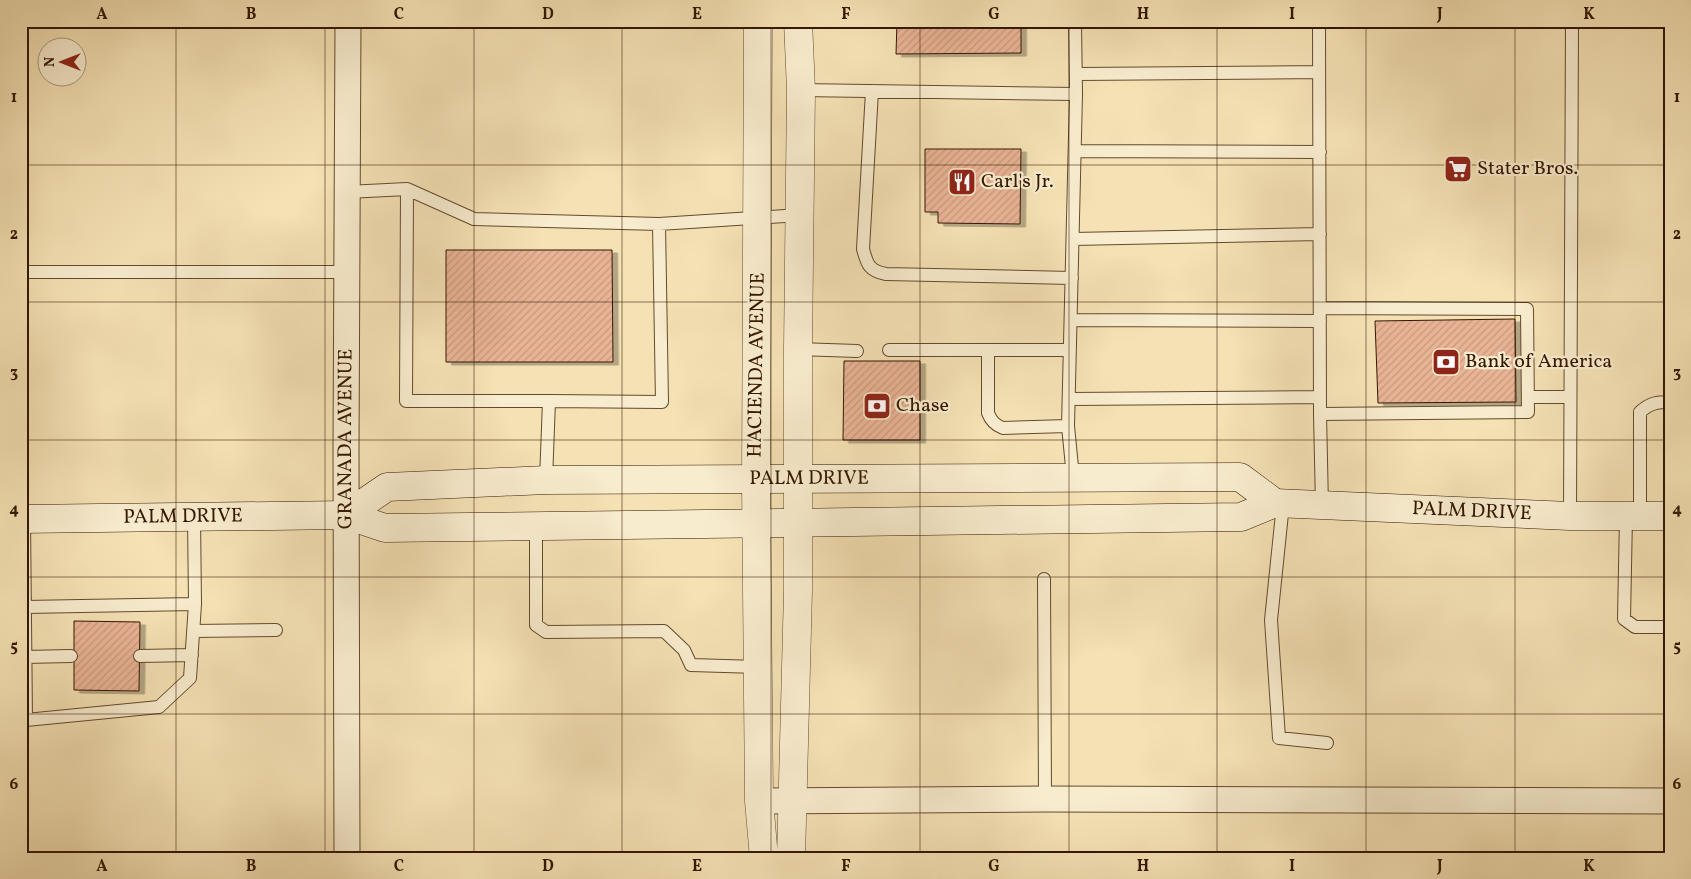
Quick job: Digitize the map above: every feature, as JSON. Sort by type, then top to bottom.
[{"type":"main road","name":"HACIENDA AVENUE","points":[[758,21],[756,524],[759,801],[764,858]]},
{"type":"main road","name":"HACIENDA AVENUE","points":[[791,858],[798,591],[801,90],[798,21]]},
{"type":"main road","name":"PALM DRIVE","points":[[346,515],[387,487],[546,480],[1240,477],[1279,503]]},
{"type":"main road","name":"PALM DRIVE","points":[[23,519],[346,515],[386,528],[798,524],[1241,518],[1279,503],[1570,516],[1670,516]]},
{"type":"street","name":"GRANADA AVENUE","points":[[346,858],[348,21]]},
{"type":"street","points":[[759,801],[1045,799],[1670,802]]},
{"type":"lane","points":[[1072,477],[1068,426],[1076,94],[1075,21]]},
{"type":"lane","points":[[1319,21],[1322,506]]},
{"type":"lane","points":[[1570,516],[1572,21]]},
{"type":"lane","points":[[1076,74],[1319,72]]},
{"type":"lane","points":[[801,90],[1076,94]]},
{"type":"lane","points":[[872,91],[863,249],[866,262],[875,272],[886,274],[1072,278]]},
{"type":"lane","points":[[1075,151],[1320,152]]},
{"type":"lane","points":[[347,192],[407,189],[474,219],[659,224],[800,215]]},
{"type":"lane","points":[[407,189],[406,401],[662,402],[659,224]]},
{"type":"lane","points":[[1073,239],[1320,234]]},
{"type":"lane","points":[[21,272],[347,272]]},
{"type":"lane","points":[[1071,320],[1527,308],[1528,412],[1320,414]]},
{"type":"lane","points":[[798,349],[857,351]]},
{"type":"lane","points":[[889,350],[1070,350]]},
{"type":"lane","points":[[988,350],[988,413],[996,425],[1003,428],[1068,426]]},
{"type":"lane","points":[[1069,399],[1320,397]]},
{"type":"lane","points":[[1528,397],[1570,397]]},
{"type":"lane","points":[[546,480],[549,401]]},
{"type":"lane","points":[[1670,402],[1654,402],[1640,412],[1624,619],[1635,627],[1670,627]]},
{"type":"lane","points":[[1279,503],[1271,620],[1279,738],[1327,742]]},
{"type":"lane","points":[[23,519],[25,657],[23,720],[160,707],[190,678],[194,604],[194,517]]},
{"type":"lane","points":[[536,526],[536,625],[546,632],[664,630],[684,650],[691,665],[758,666]]},
{"type":"lane","points":[[1044,579],[1045,799]]},
{"type":"lane","points":[[25,607],[194,604]]},
{"type":"lane","points":[[193,630],[276,630]]},
{"type":"lane","points":[[140,656],[192,655]]},
{"type":"lane","points":[[25,657],[71,656]]},
{"type":"building","points":[[897,21],[1021,21],[1021,53],[896,54]]},
{"type":"building","points":[[925,149],[1021,149],[1020,224],[938,223],[938,212],[925,212]]},
{"type":"building","points":[[446,250],[612,250],[613,362],[446,362]]},
{"type":"building","name":"Bank of America","points":[[1515,319],[1516,402],[1378,403],[1375,321]]},
{"type":"building","points":[[844,361],[920,361],[920,440],[843,440]]},
{"type":"building","points":[[74,621],[140,622],[139,691],[74,690]]},
{"type":"place","name":"Stater Bros.","points":[[1458,169]]},
{"type":"place","name":"Carl's Jr.","points":[[962,182]]},
{"type":"place","name":"Bank of America","points":[[1446,362]]},
{"type":"place","name":"Chase","points":[[877,406]]}]
